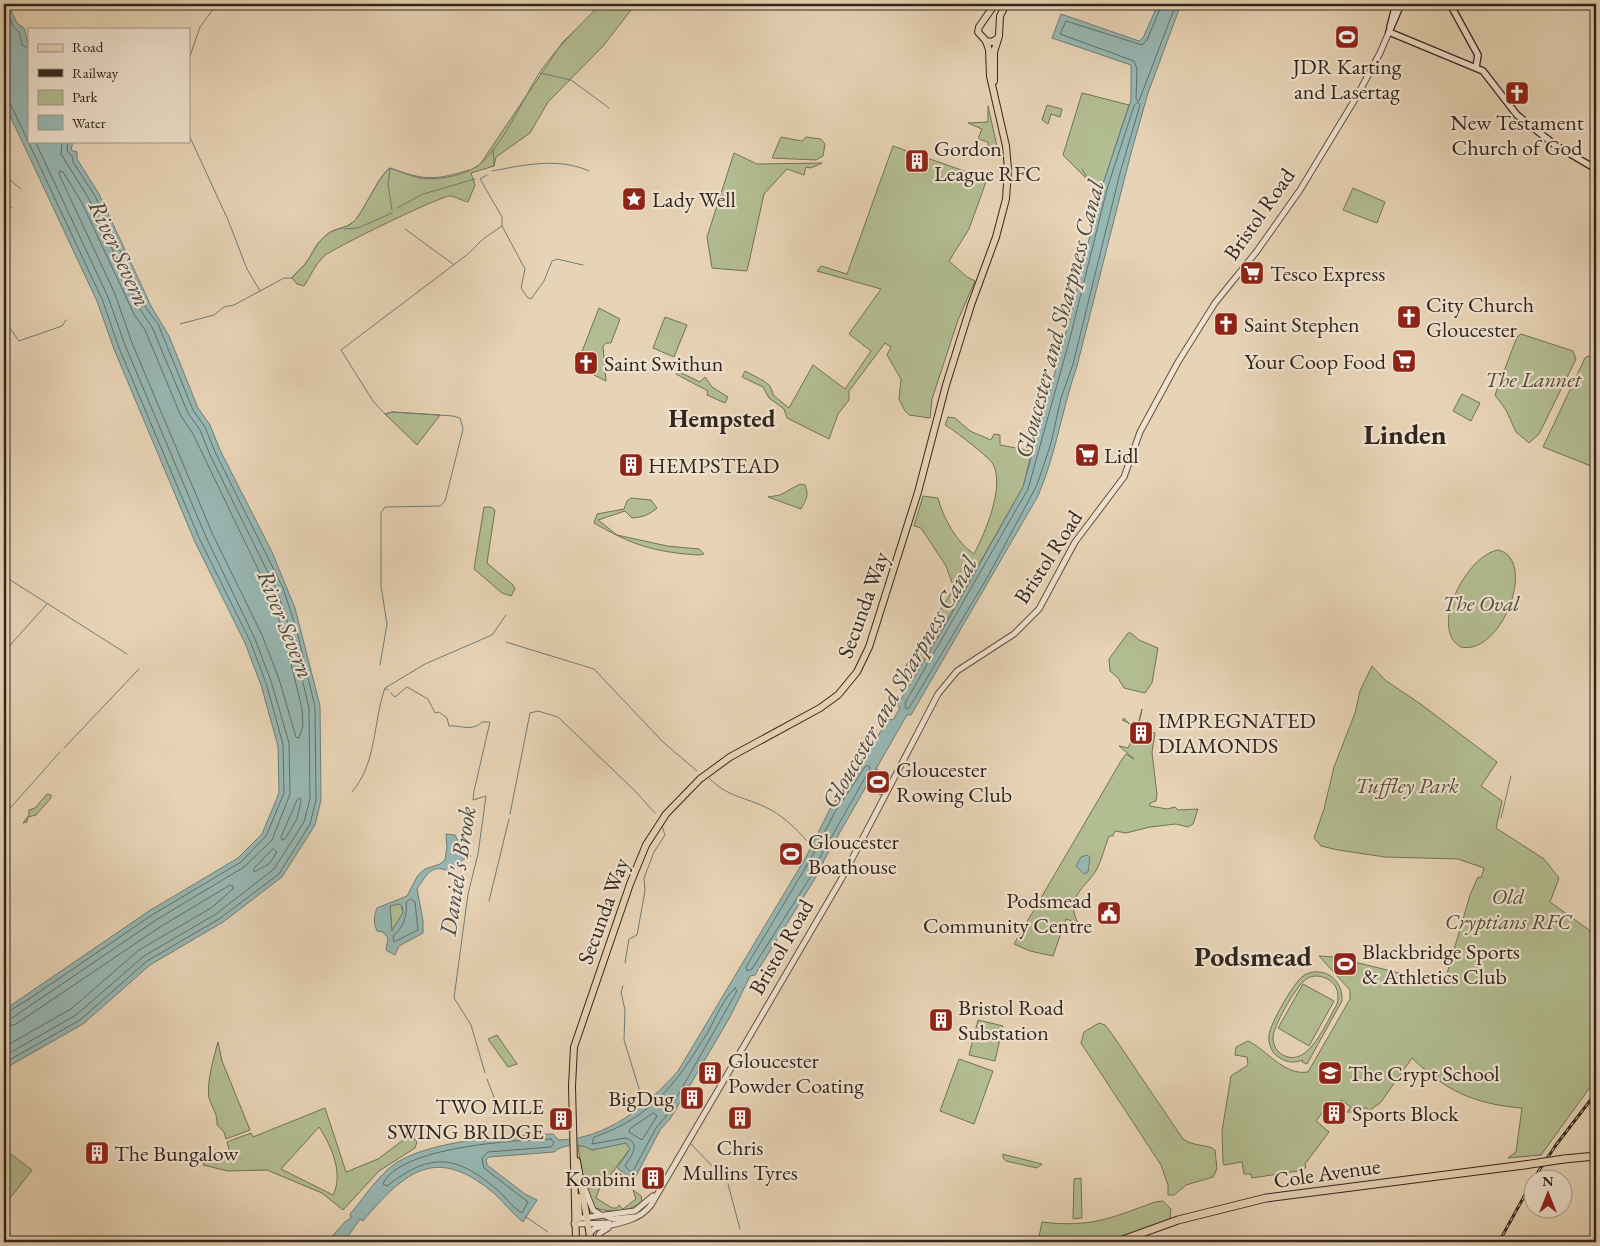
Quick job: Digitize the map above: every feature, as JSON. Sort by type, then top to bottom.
[{"type":"highway","name":"Cole Avenue","points":[[1117,1242],[1178,1220],[1266,1198],[1596,1156]]},
{"type":"main road","name":"Secunda Way","points":[[573,1148],[573,1059],[576,1038],[630,884],[654,830],[682,796],[711,770],[738,752],[820,708],[838,695],[857,672],[870,646],[918,492],[946,385],[1003,215],[1008,161],[994,87],[988,70],[989,50],[986,41],[981,38],[978,30],[995,4]]},
{"type":"main road","name":"Secunda Way","points":[[994,87],[993,57],[998,38],[1000,16],[1006,4]]},
{"type":"main road","name":"Bristol Road","points":[[1390,28],[1396,4]]},
{"type":"main road","name":"Bristol Road","points":[[1390,28],[1401,4]]},
{"type":"main road","points":[[1450,4],[1478,55],[1476,68]]},
{"type":"main road","points":[[1390,28],[1408,41],[1476,68],[1488,76],[1508,106],[1520,118],[1555,145],[1596,170]]},
{"type":"main road","points":[[986,41],[992,42],[998,38]]},
{"type":"main road","points":[[573,1148],[577,1160],[581,1221],[590,1233],[591,1242]]},
{"type":"main road","points":[[573,1148],[581,1221],[587,1242]]},
{"type":"main road","points":[[577,1169],[581,1221],[578,1242]]},
{"type":"street","name":"Bristol Road","points":[[590,1233],[595,1228],[615,1224],[645,1212],[846,872],[938,694],[957,671],[1014,634],[1029,620],[1044,601],[1077,539],[1124,477],[1140,432],[1174,368],[1215,303],[1257,251],[1300,190],[1357,96],[1390,28]]},
{"type":"street","points":[[577,1160],[593,1210],[613,1219],[631,1218]]},
{"type":"street","name":"Bristol Road","points":[[631,1218],[635,1211],[659,1188]]},
{"type":"street","points":[[581,1221],[635,1211]]},
{"type":"street","points":[[581,1221],[615,1224]]},
{"type":"street","points":[[596,1242],[600,1233],[615,1224]]},
{"type":"street","points":[[587,1242],[590,1233]]},
{"type":"green space","points":[[601,4],[626,4],[631,10],[603,46],[548,102],[530,133],[496,157],[494,166],[471,173],[475,185],[468,202],[450,196],[442,198],[386,223],[330,252],[320,260],[304,286],[297,284],[292,278],[305,264],[318,244],[332,231],[350,225],[356,219],[381,177],[390,168],[416,177],[435,179],[460,174],[481,163],[562,43]]},
{"type":"green space","points":[[1082,93],[1129,105],[1102,187],[1100,188],[1089,181],[1063,155]]},
{"type":"green space","points":[[1047,105],[1062,109],[1060,117],[1051,114],[1048,124],[1042,120]]},
{"type":"green space","points":[[988,106],[999,155],[988,155],[988,142],[978,139],[982,129],[968,123],[988,122]]},
{"type":"green space","points":[[781,137],[802,141],[806,137],[821,139],[825,144],[823,156],[816,160],[772,158]]},
{"type":"green space","points":[[893,146],[987,179],[969,229],[949,261],[967,277],[975,281],[958,320],[932,399],[930,418],[909,415],[905,411],[899,399],[901,379],[887,355],[891,347],[885,343],[849,391],[849,400],[838,414],[829,439],[787,418],[784,409],[769,398],[763,387],[742,377],[745,371],[764,381],[770,386],[774,396],[789,408],[813,365],[845,389],[871,351],[849,334],[881,289],[817,271],[821,266],[847,274]]},
{"type":"green space","points":[[734,153],[757,164],[822,163],[811,168],[806,167],[804,175],[787,169],[764,194],[747,271],[712,268],[707,237]]},
{"type":"green space","points":[[1353,188],[1385,202],[1377,223],[1343,210]]},
{"type":"green space","points":[[599,308],[620,319],[611,343],[606,343],[603,346],[606,381],[578,367],[575,362],[581,354]]},
{"type":"green space","points":[[665,317],[687,325],[674,357],[653,348]]},
{"type":"green space","name":"The Lannet","points":[[1521,334],[1573,351],[1576,359],[1539,434],[1529,443],[1516,432],[1506,410],[1495,395],[1517,337]]},
{"type":"green space","name":"The Lannet","points":[[1588,356],[1596,359],[1596,468],[1543,447],[1585,358]]},
{"type":"green space","points":[[677,371],[700,382],[705,377],[712,387],[728,397],[725,403],[707,395],[708,391],[676,374]]},
{"type":"green space","points":[[1462,394],[1480,403],[1471,421],[1453,411]]},
{"type":"green space","points":[[392,412],[440,415],[417,445],[385,414]]},
{"type":"green space","points":[[948,417],[955,418],[970,431],[991,440],[994,434],[1000,435],[1000,445],[1032,451],[1023,487],[918,671],[894,685],[954,588],[946,566],[921,528],[914,526],[923,496],[938,498],[943,514],[956,537],[974,554],[988,522],[995,497],[997,485],[993,464],[971,444],[945,425]]},
{"type":"green space","points":[[800,484],[805,485],[807,492],[801,509],[768,497],[780,495]]},
{"type":"green space","points":[[631,498],[651,500],[657,508],[639,517],[632,518],[625,511],[598,520],[617,535],[594,523],[597,514],[624,509],[627,501]]},
{"type":"green space","points":[[484,507],[491,507],[495,510],[487,563],[513,585],[515,589],[511,596],[502,593],[474,569]]},
{"type":"green space","points":[[617,535],[667,546],[699,549],[704,554],[685,554],[648,547]]},
{"type":"green space","name":"The Oval","points":[[1498,550],[1510,557],[1515,570],[1515,587],[1510,605],[1501,623],[1490,637],[1476,646],[1461,647],[1452,638],[1448,625],[1455,594],[1474,565],[1486,555]]},
{"type":"green space","points":[[1128,633],[1158,648],[1152,683],[1145,693],[1124,688],[1118,678],[1110,671],[1109,659]]},
{"type":"green space","points":[[1372,666],[1385,680],[1422,705],[1497,762],[1481,786],[1502,801],[1496,828],[1544,859],[1559,878],[1550,902],[1596,935],[1596,1079],[1541,1155],[1508,1158],[1516,1152],[1522,1108],[1489,1103],[1462,1094],[1437,1079],[1412,1058],[1381,1102],[1369,1111],[1367,1108],[1347,1112],[1351,1107],[1341,1100],[1336,1107],[1329,1103],[1316,1121],[1329,1132],[1305,1164],[1304,1170],[1252,1178],[1251,1174],[1244,1174],[1242,1162],[1224,1165],[1223,1162],[1222,1131],[1231,1076],[1248,1065],[1247,1057],[1235,1055],[1236,1047],[1248,1041],[1283,1066],[1299,1072],[1308,1072],[1350,999],[1350,990],[1319,956],[1334,957],[1444,984],[1470,895],[1478,877],[1481,878],[1484,868],[1458,859],[1385,857],[1338,850],[1321,846],[1314,838],[1324,809],[1334,767],[1355,713],[1360,691]]},
{"type":"green space","points":[[1142,709],[1138,728],[1155,733],[1152,752],[1157,795],[1156,801],[1150,803],[1150,806],[1167,809],[1175,807],[1178,810],[1198,809],[1193,824],[1188,827],[1176,824],[1150,827],[1126,833],[1115,831],[1113,836],[1109,836],[1097,869],[1075,899],[1074,914],[1078,923],[1066,919],[1053,956],[1030,951],[1014,944],[1121,761],[1126,754],[1134,759],[1119,746],[1128,748],[1134,735],[1129,732],[1134,733],[1135,726],[1132,724],[1135,725],[1137,722],[1137,728]]},
{"type":"green space","name":"Gloucester Rowing Club","points":[[876,769],[890,776],[881,795],[866,787]]},
{"type":"green space","points":[[47,794],[51,795],[51,798],[36,815],[28,817],[27,822],[23,823],[29,815],[29,810],[35,808]]},
{"type":"green space","points":[[401,905],[403,913],[392,931],[390,906]]},
{"type":"green space","points":[[1312,972],[1325,973],[1335,979],[1342,995],[1342,1001],[1307,1064],[1302,1062],[1303,1060],[1289,1062],[1277,1056],[1271,1048],[1269,1042],[1270,1030],[1293,987],[1303,976]],"holes":[[[1312,977],[1323,977],[1335,985],[1338,994],[1337,1004],[1322,1031],[1309,1049],[1302,1055],[1294,1058],[1282,1055],[1276,1048],[1273,1038],[1280,1017],[1304,981]]]},
{"type":"green space","points":[[1303,984],[1334,1001],[1309,1046],[1278,1028]]},
{"type":"green space","points":[[978,1020],[1003,1026],[995,1061],[969,1055]]},
{"type":"green space","points":[[1099,1023],[1105,1025],[1112,1034],[1183,1139],[1187,1142],[1215,1150],[1217,1169],[1213,1177],[1186,1185],[1174,1195],[1168,1195],[1168,1185],[1161,1165],[1081,1043],[1084,1032]]},
{"type":"green space","points":[[497,1035],[517,1064],[508,1067],[488,1039]]},
{"type":"green space","points":[[218,1042],[222,1061],[250,1130],[226,1139],[224,1132],[217,1125],[217,1118],[208,1092]]},
{"type":"green space","points":[[959,1059],[993,1071],[974,1124],[940,1111]]},
{"type":"green space","points":[[325,1108],[346,1172],[378,1159],[406,1138],[414,1138],[417,1142],[415,1148],[379,1171],[343,1210],[322,1193],[267,1170],[228,1171],[203,1165],[207,1158],[221,1159],[230,1153],[227,1142],[251,1133],[253,1137]],"holes":[[[319,1127],[332,1151],[337,1169],[336,1187],[333,1195],[281,1169]]]},
{"type":"green space","points":[[625,1143],[630,1147],[629,1150],[614,1170],[624,1176],[613,1171],[605,1183],[607,1184],[600,1187],[596,1198],[612,1208],[617,1208],[619,1205],[623,1209],[636,1199],[633,1190],[641,1196],[642,1201],[631,1208],[619,1211],[595,1208],[587,1191],[591,1187],[590,1184],[585,1183],[583,1180],[578,1146],[586,1146],[592,1150]]},
{"type":"green space","points":[[11,1154],[32,1170],[4,1206],[4,1166]]},
{"type":"green space","points":[[1003,1154],[1042,1164],[1037,1168],[1006,1161],[1003,1158]]},
{"type":"green space","points":[[1081,1178],[1082,1218],[1073,1219],[1074,1179]]},
{"type":"green space","points":[[1163,1201],[1171,1209],[1170,1219],[1110,1242],[1038,1242],[1042,1222],[1059,1224],[1088,1223]]},
{"type":"water","name":"River Severn","points":[[4,4],[8,4],[17,23],[24,28],[28,43],[28,142],[73,142],[71,150],[77,152],[77,159],[99,194],[151,306],[169,336],[198,408],[210,425],[220,450],[272,552],[295,608],[320,706],[321,800],[315,825],[282,877],[223,922],[150,965],[83,1024],[4,1069],[4,1010],[149,911],[238,858],[262,834],[279,793],[278,746],[261,685],[245,643],[195,542],[114,349],[97,301],[4,103]]},
{"type":"water","points":[[1158,4],[1181,4],[1148,93],[1077,366],[1050,464],[1038,496],[911,715],[907,715],[900,727],[823,862],[824,864],[755,975],[750,976],[730,1017],[670,1119],[660,1130],[634,1180],[617,1168],[630,1149],[626,1143],[592,1150],[583,1146],[573,1145],[562,1147],[554,1152],[489,1157],[486,1160],[487,1165],[525,1194],[537,1200],[523,1222],[496,1195],[475,1179],[456,1170],[439,1167],[424,1170],[408,1177],[394,1188],[363,1221],[360,1219],[344,1242],[327,1242],[351,1218],[350,1214],[383,1174],[396,1163],[411,1155],[429,1149],[472,1140],[553,1134],[559,1140],[593,1134],[624,1119],[639,1108],[653,1097],[678,1071],[806,857],[830,809],[889,719],[893,720],[900,708],[897,706],[950,617],[1023,487],[1065,336],[1102,187],[1131,100],[1131,65],[1052,38],[1061,14],[1139,41],[1143,38]]},
{"type":"water","points":[[446,834],[455,835],[461,846],[471,856],[459,863],[457,869],[450,871],[442,869],[433,870],[424,878],[417,889],[423,921],[423,933],[399,946],[395,955],[386,950],[388,938],[383,932],[377,931],[374,919],[377,908],[407,896],[418,875],[425,869],[440,864],[445,860]],"holes":[[[398,904],[402,906],[403,913],[392,931],[390,906]]]},
{"type":"water","points":[[1087,855],[1090,857],[1088,872],[1084,874],[1076,866],[1081,857]]},
{"type":"waterway","points":[[190,56],[200,27],[217,4]]},
{"type":"waterway","points":[[476,168],[504,135],[540,72],[569,36],[601,4]]},
{"type":"waterway","points":[[540,73],[571,80],[609,108]]},
{"type":"waterway","points":[[190,137],[228,220],[247,269],[260,291]]},
{"type":"waterway","points":[[493,149],[494,166]]},
{"type":"waterway","points":[[492,171],[541,163],[565,164],[589,171]]},
{"type":"waterway","points":[[180,324],[214,315],[224,307],[234,305],[284,278],[292,278],[305,264],[324,237],[332,231],[350,225],[356,219],[381,177],[390,168],[429,178],[469,170]]},
{"type":"waterway","points":[[390,169],[388,184],[392,210]]},
{"type":"waterway","name":"Gloucester and Sharpness Canal","points":[[1082,169],[1088,179],[1104,184]]},
{"type":"waterway","points":[[4,175],[21,189]]},
{"type":"waterway","points":[[487,175],[480,179],[502,217],[502,226],[525,269],[521,288],[527,297],[531,299],[544,281],[552,261],[557,259],[583,265]]},
{"type":"waterway","points":[[397,208],[423,194],[475,179]]},
{"type":"waterway","points":[[4,212],[12,207]]},
{"type":"waterway","points":[[344,229],[358,228],[392,213]]},
{"type":"waterway","points":[[380,665],[387,624],[381,586],[381,513],[385,507],[440,506],[445,501],[463,429],[460,418],[453,416],[392,412],[385,414],[373,401],[341,350],[502,226]]},
{"type":"waterway","points":[[405,229],[453,264]]},
{"type":"waterway","points":[[4,320],[19,341],[62,326],[66,320]]},
{"type":"waterway","points":[[4,576],[127,654]]},
{"type":"waterway","points":[[4,652],[47,604]]},
{"type":"waterway","points":[[385,688],[425,664],[492,635],[506,615]]},
{"type":"waterway","points":[[506,642],[594,669],[663,742],[697,771]]},
{"type":"waterway","points":[[64,748],[139,669]]},
{"type":"waterway","name":"Daniel's Brook","points":[[391,693],[395,697],[407,687],[428,699],[435,713],[439,712],[447,718],[449,726],[474,727],[482,722],[490,722],[474,791],[473,800],[486,796],[478,854],[468,894],[454,998],[471,1025],[485,1073]]},
{"type":"waterway","name":"Daniel's Brook","points":[[352,792],[366,768],[381,701],[385,688],[388,690]]},
{"type":"waterway","points":[[510,814],[530,713],[538,711],[558,717],[634,790],[655,813]]},
{"type":"waterway","points":[[4,815],[60,752]]},
{"type":"waterway","points":[[1501,818],[1511,776]]},
{"type":"waterway","points":[[709,778],[729,793],[776,813],[808,842]]},
{"type":"waterway","points":[[489,901],[509,819]]},
{"type":"waterway","points":[[625,963],[629,939],[637,935],[645,891],[644,878],[654,852],[665,835],[662,826]]},
{"type":"waterway","points":[[623,986],[621,992],[625,1010],[624,1040],[641,1095]]},
{"type":"waterway","name":"Daniel's Brook","points":[[487,1079],[501,1116]]},
{"type":"waterway","points":[[691,1144],[722,1176]]},
{"type":"waterway","points":[[728,1184],[740,1229]]},
{"type":"waterway","name":"Daniel's Brook","points":[[526,1217],[548,1232]]},
{"type":"railway","points":[[1541,1168],[1596,1093]]},
{"type":"railway","points":[[1499,1242],[1522,1200]]},
{"type":"place","name":"JDR Karting and Lasertag","points":[[1347,37]]},
{"type":"place","name":"New Testament Church of God","points":[[1517,93]]},
{"type":"place","name":"Gordon League RFC","points":[[917,161]]},
{"type":"place","name":"Lady Well","points":[[634,199]]},
{"type":"place","name":"Tesco Express","points":[[1252,273]]},
{"type":"place","name":"City Church Gloucester","points":[[1409,317]]},
{"type":"place","name":"Saint Stephen","points":[[1226,324]]},
{"type":"place","name":"Your Coop Food","points":[[1404,361]]},
{"type":"place","name":"Saint Swithun","points":[[586,363]]},
{"type":"place","name":"Lidl","points":[[1087,455]]},
{"type":"place","name":"HEMPSTEAD","points":[[631,465]]},
{"type":"place","name":"IMPREGNATED DIAMONDS","points":[[1141,733]]},
{"type":"place","name":"Gloucester Rowing Club","points":[[878,782]]},
{"type":"place","name":"Gloucester Boathouse","points":[[791,854]]},
{"type":"place","name":"Podsmead Community Centre","points":[[1109,913]]},
{"type":"place","name":"Blackbridge Sports & Athletics Club","points":[[1345,964]]},
{"type":"place","name":"Bristol Road Substation","points":[[941,1020]]},
{"type":"place","name":"Gloucester Powder Coating","points":[[710,1073]]},
{"type":"place","name":"The Crypt School","points":[[1330,1073]]},
{"type":"place","name":"BigDug","points":[[692,1098]]},
{"type":"place","name":"Sports Block","points":[[1334,1113]]},
{"type":"place","name":"Chris Mullins Tyres","points":[[740,1118]]},
{"type":"place","name":"TWO MILE SWING BRIDGE","points":[[561,1119]]},
{"type":"place","name":"The Bungalow","points":[[97,1153]]},
{"type":"place","name":"Konbini","points":[[653,1178]]},
{"type":"district","name":"Hempsted","points":[[722,418]]},
{"type":"district","name":"Linden","points":[[1405,434]]},
{"type":"district","name":"Podsmead","points":[[1253,956]]},
{"type":"park label","name":"Tuffley Park","points":[[1407,785]]},
{"type":"park label","name":"Old Cryptians RFC","points":[[1508,908]]}]
